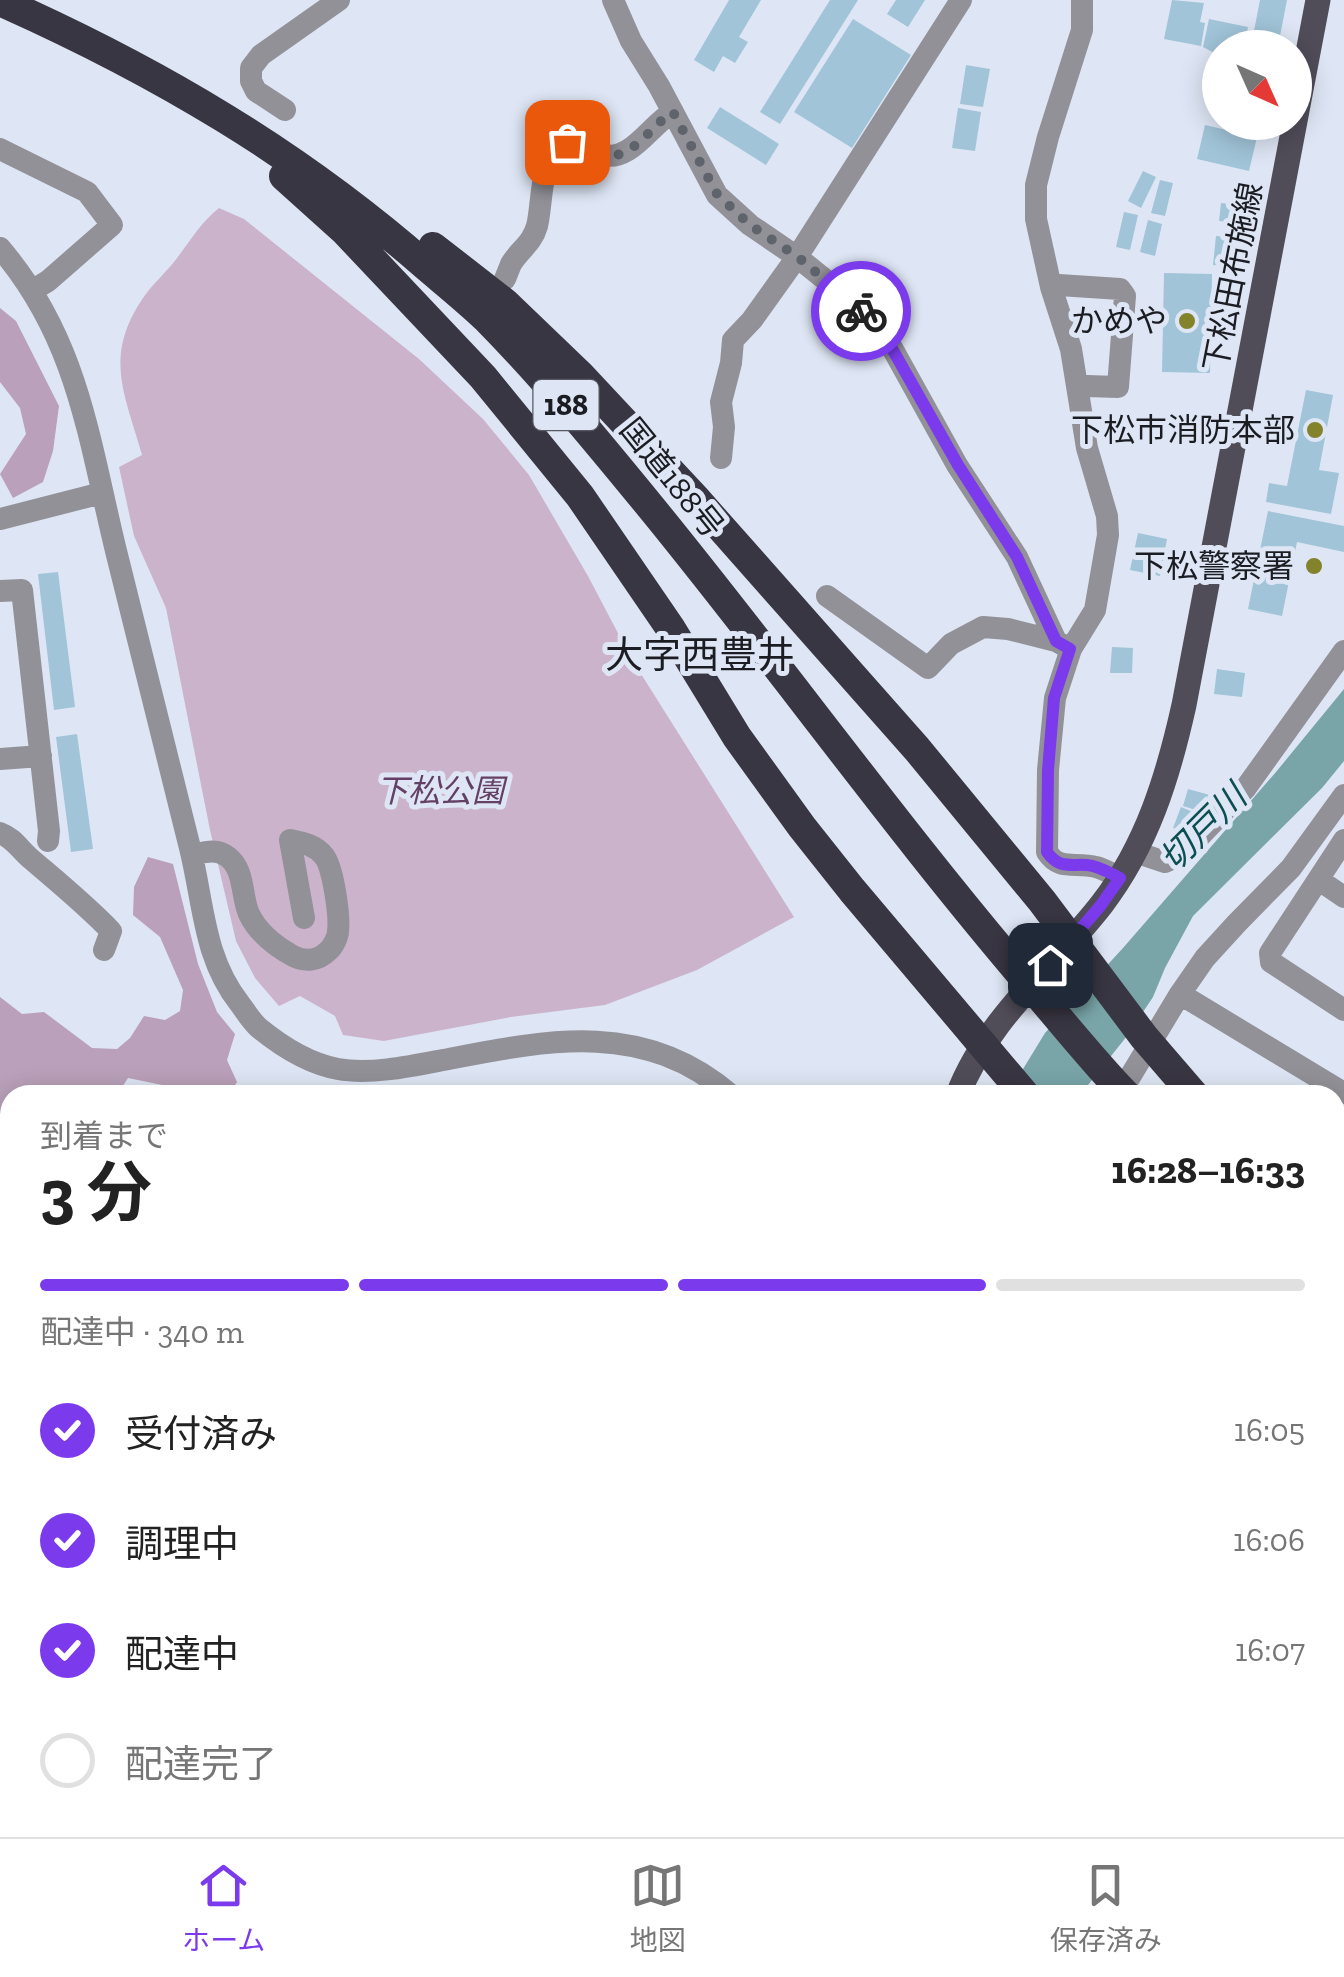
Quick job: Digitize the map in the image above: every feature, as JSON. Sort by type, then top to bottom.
[{"type":"highway","name":"国道188号","points":[[0,1],[106,50],[228,118],[293,161],[388,233],[485,317],[586,427],[926,860],[1114,1085]]},
{"type":"highway","points":[[106,50],[232,134],[275,168],[344,230],[482,377],[599,523],[671,629],[736,737],[802,827],[1016,1085]]},
{"type":"highway","points":[[293,161],[402,222],[504,302],[580,375],[695,498],[917,749],[1185,1085]]},
{"type":"main road","name":"下松田布施線","points":[[963,1085],[982,1045],[1120,878],[1157,804],[1184,705],[1318,0]]},
{"type":"street","points":[[285,110],[256,91],[251,68],[261,55],[338,0]]},
{"type":"street","points":[[613,0],[631,41],[717,194],[750,225],[798,257],[877,325],[1017,557],[1063,645]]},
{"type":"street","points":[[721,458],[721,402],[733,340],[798,257],[961,0]]},
{"type":"street","points":[[1082,0],[1082,30],[1036,185],[1036,219],[1071,349],[1108,535],[1095,610],[1063,645],[1048,770],[1047,852],[1053,862],[1064,866],[1086,865],[1120,878]]},
{"type":"street","points":[[506,279],[512,262],[527,248],[537,229],[547,162],[554,149],[567,142],[579,143],[602,155],[617,156],[673,112]]},
{"type":"street","points":[[0,149],[87,192],[112,225],[48,281],[32,290]]},
{"type":"street","points":[[0,248],[32,290],[65,352],[192,855],[208,941],[225,985],[256,1026],[299,1055],[334,1069],[408,1066],[520,1045],[591,1040],[644,1047],[690,1066],[717,1085]]},
{"type":"street","points":[[1051,286],[1120,289],[1125,296],[1118,387],[1078,388]]},
{"type":"street","points":[[0,519],[102,492]]},
{"type":"street","points":[[0,591],[22,590],[48,841]]},
{"type":"street","points":[[826,596],[928,668],[950,644],[983,627],[1008,629],[1063,645]]},
{"type":"street","points":[[0,628],[24,624]]},
{"type":"street","points":[[1135,852],[1165,862],[1183,854],[1245,790],[1344,651]]},
{"type":"street","points":[[0,759],[41,756]]},
{"type":"street","points":[[1128,1085],[1148,1041],[1215,946],[1291,868],[1344,795]]},
{"type":"street","points":[[0,834],[10,837],[26,856],[81,900],[111,931],[104,950]]},
{"type":"street","points":[[192,855],[211,850],[226,854],[237,865],[249,914],[263,935],[300,960],[316,959],[330,950],[339,934],[331,866],[312,845],[290,840],[304,918]]},
{"type":"street","points":[[1344,840],[1270,953],[1271,962],[1344,1010]]},
{"type":"street","points":[[1319,880],[1344,897]]},
{"type":"street","points":[[1180,994],[1331,1085]]},
{"type":"green space","name":"下松公園","points":[[219,208],[244,219],[419,359],[483,419],[529,475],[631,658],[794,917],[697,970],[605,1005],[511,1017],[384,1041],[343,1035],[335,1016],[300,996],[279,1006],[255,978],[236,941],[166,608],[134,536],[119,467],[142,455],[121,376],[124,339],[131,319],[147,293]]},
{"type":"shaded area","points":[[0,308],[16,321],[59,406],[53,451],[43,482],[13,498],[0,474],[26,434],[20,408],[0,382]]},
{"type":"shaded area","points":[[1344,689],[1344,761],[1322,788],[1193,916],[1153,997],[1088,1085],[1016,1085],[1045,1033],[1276,772]]},
{"type":"shaded area","points":[[148,857],[173,864],[198,964],[217,1012],[235,1034],[227,1060],[235,1085],[162,1085],[128,1078],[123,1085],[0,1085],[0,997],[22,1014],[44,1012],[92,1048],[117,1049],[130,1038],[144,1016],[165,1020],[180,1011],[183,990],[160,937],[133,915],[134,887]]},
{"type":"building","points":[[729,0],[761,0],[739,37],[748,42],[735,63],[723,56],[714,72],[694,60]]},
{"type":"building","points":[[830,0],[858,0],[780,124],[760,112]]},
{"type":"building","points":[[896,0],[925,0],[908,27],[887,14]]},
{"type":"building","points":[[1172,0],[1204,3],[1201,46],[1164,39]]},
{"type":"building","points":[[1260,0],[1287,0],[1281,30],[1254,30]]},
{"type":"building","points":[[853,19],[911,55],[852,148],[794,112]]},
{"type":"building","points":[[1209,19],[1248,27],[1247,30],[1207,30]]},
{"type":"building","points":[[966,65],[990,69],[983,107],[960,104]]},
{"type":"building","points":[[720,107],[779,144],[766,165],[707,128]]},
{"type":"building","points":[[958,108],[981,112],[975,151],[952,148]]},
{"type":"building","points":[[1202,138],[1256,140],[1249,171],[1197,159]]},
{"type":"building","points":[[1143,171],[1156,177],[1141,208],[1128,201]]},
{"type":"building","points":[[1160,180],[1173,183],[1165,216],[1151,213]]},
{"type":"building","points":[[1221,203],[1240,205],[1237,223],[1219,221]]},
{"type":"building","points":[[1124,212],[1138,215],[1130,250],[1116,247]]},
{"type":"building","points":[[1148,220],[1162,224],[1155,256],[1140,252]]},
{"type":"building","points":[[1216,236],[1233,237],[1230,266],[1213,265]]},
{"type":"building","points":[[1164,273],[1212,274],[1210,373],[1162,372]]},
{"type":"building","points":[[1306,390],[1333,395],[1319,470],[1339,473],[1331,514],[1266,502],[1269,483],[1287,486]]},
{"type":"building","points":[[1268,511],[1344,526],[1344,552],[1297,542],[1282,616],[1248,609]]},
{"type":"building","points":[[1138,533],[1167,539],[1160,576],[1130,570]]},
{"type":"building","points":[[58,572],[75,707],[54,710],[38,574]]},
{"type":"building","points":[[1112,647],[1133,648],[1132,673],[1110,673]]},
{"type":"building","points":[[1217,669],[1245,673],[1242,697],[1214,694]]},
{"type":"building","points":[[77,734],[93,849],[71,852],[56,737]]},
{"type":"building","points":[[1188,789],[1210,795],[1207,805],[1196,810],[1183,806]]},
{"type":"building","points":[[1181,807],[1193,812],[1182,831],[1173,828]]},
{"type":"way so far","points":[[567,142],[579,143],[602,155],[617,156],[673,112],[717,194],[750,225],[798,257],[861,311]]},
{"type":"place","name":"かめや","points":[[1187,321]]},
{"type":"place","name":"下松市消防本部","points":[[1315,430]]},
{"type":"place","name":"下松警察署","points":[[1314,566]]},
{"type":"district","name":"大字西豊井","points":[[700,655]]},
{"type":"route","points":[[861,311],[886,338],[958,465],[1017,557],[1056,641],[1070,649],[1054,698],[1047,852],[1053,862],[1064,866],[1086,865],[1120,878],[1050,965]]},
{"type":"water label","name":"切戸川","points":[[1203,828]]}]
